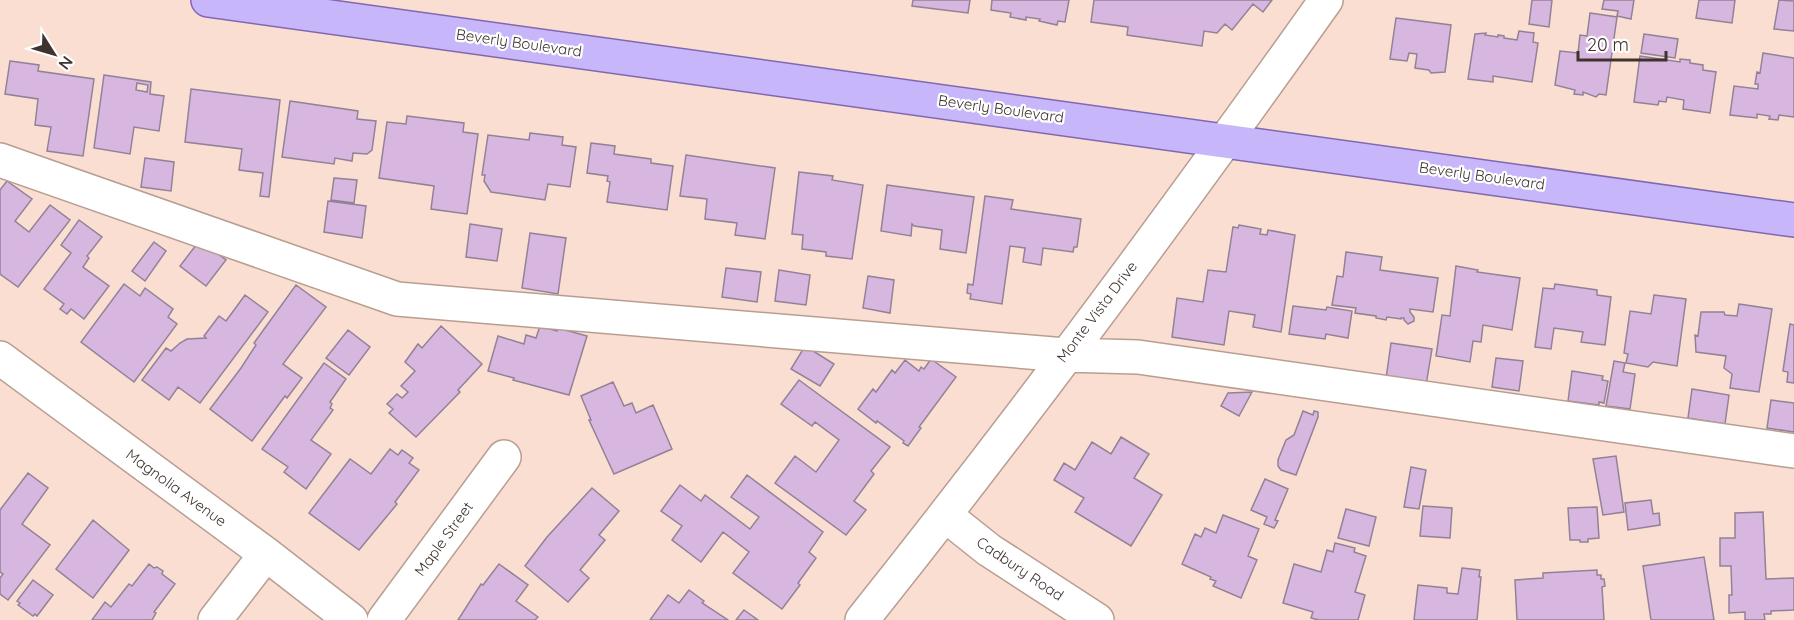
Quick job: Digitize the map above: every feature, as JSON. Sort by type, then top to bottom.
[{"type":"main road","name":"Beverly Boulevard","points":[[208,0],[1794,219]]},
{"type":"street","name":"Monte Vista Drive","points":[[862,620],[945,515],[1226,141],[1326,0]]},
{"type":"street","points":[[0,160],[397,300],[1065,355],[1138,357],[1794,451]]},
{"type":"street","name":"Magnolia Avenue","points":[[0,358],[266,554],[351,620]]},
{"type":"street","name":"Maple Street","points":[[384,620],[504,457]]},
{"type":"street","name":"Cadbury Road","points":[[945,515],[989,550],[1097,620]]},
{"type":"street","points":[[215,620],[266,554]]},
{"type":"building","points":[[913,0],[970,0],[968,13],[912,6]]},
{"type":"building","points":[[992,0],[1069,0],[1065,22],[1058,21],[1057,25],[1039,21],[1040,19],[1026,17],[1026,20],[1010,17],[1011,13],[991,10]]},
{"type":"building","points":[[1094,0],[1272,0],[1263,12],[1253,4],[1232,30],[1225,24],[1217,33],[1204,31],[1202,46],[1127,35],[1128,27],[1091,22]]},
{"type":"building","points":[[1532,0],[1552,0],[1549,27],[1529,24]]},
{"type":"building","points":[[1604,0],[1634,0],[1631,19],[1617,16],[1618,11],[1602,9]]},
{"type":"building","points":[[1699,0],[1735,0],[1732,23],[1696,18]]},
{"type":"building","points":[[1779,0],[1794,1],[1794,31],[1774,29]]},
{"type":"building","points":[[1590,13],[1617,17],[1606,95],[1599,94],[1596,97],[1583,92],[1583,95],[1574,94],[1575,90],[1555,85],[1560,51],[1578,53],[1580,35],[1587,36]]},
{"type":"building","points":[[1396,18],[1451,25],[1445,72],[1431,73],[1429,70],[1415,68],[1417,54],[1409,53],[1407,61],[1390,59]]},
{"type":"building","points":[[1519,31],[1534,33],[1533,42],[1538,43],[1532,82],[1493,76],[1493,82],[1468,79],[1475,34],[1486,33],[1485,35],[1498,37],[1498,35],[1517,40]]},
{"type":"building","points":[[1644,34],[1678,39],[1675,58],[1641,53]]},
{"type":"building","points":[[1763,53],[1794,58],[1794,117],[1779,115],[1778,120],[1757,114],[1757,118],[1730,115],[1734,86],[1758,89],[1758,84],[1755,84],[1757,72],[1760,73]]},
{"type":"building","points":[[1640,56],[1680,62],[1680,59],[1690,60],[1690,63],[1703,65],[1703,70],[1716,72],[1710,113],[1683,109],[1684,100],[1667,97],[1666,102],[1659,101],[1658,105],[1634,102]]},
{"type":"building","points":[[10,61],[39,65],[38,71],[94,79],[83,156],[47,151],[51,127],[35,125],[38,99],[5,94]]},
{"type":"building","points":[[104,75],[151,82],[150,94],[164,96],[159,131],[134,127],[130,154],[94,148]],"holes":[[[137,83],[148,85],[147,92],[136,90]]]},
{"type":"building","points":[[191,89],[280,100],[269,197],[260,196],[263,173],[239,170],[242,149],[185,142]]},
{"type":"building","points":[[290,101],[358,111],[357,119],[376,121],[372,150],[367,154],[353,153],[352,161],[335,158],[334,164],[282,157]]},
{"type":"building","points":[[407,116],[464,123],[463,132],[478,134],[467,214],[431,209],[434,186],[379,178],[387,122],[406,124]]},
{"type":"building","points":[[530,133],[563,137],[562,145],[576,147],[570,187],[548,184],[545,200],[491,192],[484,181],[485,175],[482,175],[488,135],[529,140]]},
{"type":"building","points":[[591,143],[615,146],[614,154],[651,159],[651,163],[673,166],[667,210],[607,202],[610,182],[607,181],[608,176],[587,173]]},
{"type":"building","points":[[686,155],[775,168],[765,239],[735,235],[737,223],[705,219],[707,199],[680,196]]},
{"type":"building","points":[[145,158],[174,162],[171,191],[141,187]]},
{"type":"building","points":[[799,172],[833,176],[832,180],[863,185],[852,259],[826,256],[826,252],[802,249],[803,235],[792,234]]},
{"type":"building","points":[[334,178],[357,180],[354,203],[331,200]]},
{"type":"building","points":[[7,181],[32,199],[15,221],[29,232],[50,205],[70,220],[18,287],[0,274],[0,190]]},
{"type":"building","points":[[887,185],[974,197],[966,253],[940,249],[942,230],[912,224],[911,236],[881,231]]},
{"type":"building","points":[[985,196],[1013,200],[1011,209],[1081,219],[1077,247],[1074,247],[1073,252],[1043,248],[1041,265],[1023,262],[1025,248],[1010,246],[1002,304],[970,299],[971,294],[967,293],[968,284],[973,285]]},
{"type":"building","points":[[328,201],[366,206],[362,238],[324,232]]},
{"type":"building","points":[[79,220],[102,237],[87,256],[89,258],[83,267],[109,286],[84,319],[71,309],[67,314],[60,309],[64,304],[44,289],[71,253],[61,245]]},
{"type":"building","points":[[470,224],[502,229],[497,261],[466,257]]},
{"type":"building","points":[[1239,225],[1261,229],[1260,234],[1267,235],[1268,230],[1295,235],[1281,332],[1253,327],[1255,315],[1229,311],[1224,345],[1172,337],[1177,298],[1203,302],[1208,270],[1226,272],[1233,227],[1238,228]]},
{"type":"building","points":[[530,233],[566,238],[558,294],[522,288]]},
{"type":"building","points":[[200,240],[226,260],[206,286],[180,266]]},
{"type":"building","points":[[154,242],[166,251],[145,281],[132,271]]},
{"type":"building","points":[[1346,252],[1382,257],[1380,270],[1438,278],[1433,312],[1410,309],[1414,321],[1408,324],[1404,318],[1387,317],[1386,320],[1355,313],[1356,308],[1332,305],[1337,276],[1343,277]]},
{"type":"building","points":[[1456,266],[1478,270],[1477,272],[1520,278],[1512,330],[1483,325],[1481,342],[1473,341],[1470,362],[1436,356],[1442,315],[1450,316]]},
{"type":"building","points":[[726,268],[761,272],[757,302],[722,297]]},
{"type":"building","points":[[779,270],[810,275],[806,305],[775,301]]},
{"type":"building","points":[[868,276],[894,280],[890,313],[863,308]]},
{"type":"building","points":[[124,284],[140,296],[145,288],[173,309],[168,317],[177,324],[134,382],[81,342]]},
{"type":"building","points":[[1555,284],[1597,290],[1597,295],[1611,297],[1605,345],[1581,342],[1583,332],[1554,328],[1551,349],[1535,347],[1543,288],[1554,289]]},
{"type":"building","points":[[296,285],[326,307],[283,364],[302,378],[287,398],[285,396],[252,441],[210,409],[241,368],[256,345],[254,343]]},
{"type":"building","points":[[245,295],[268,312],[200,403],[178,387],[169,400],[142,380],[166,348],[171,351],[187,339],[206,338],[204,336],[219,316],[226,321]]},
{"type":"building","points":[[1654,295],[1686,299],[1677,366],[1653,362],[1648,367],[1626,363],[1628,354],[1624,353],[1630,311],[1651,314]]},
{"type":"building","points":[[1739,304],[1772,309],[1759,392],[1730,388],[1732,374],[1724,368],[1726,356],[1696,352],[1695,335],[1698,336],[1701,312],[1724,312],[1725,315],[1737,316]]},
{"type":"building","points":[[1293,306],[1326,310],[1327,307],[1352,311],[1348,338],[1326,334],[1325,339],[1289,334]]},
{"type":"building","points":[[1790,324],[1794,325],[1794,383],[1787,382],[1788,372],[1783,371]]},
{"type":"building","points":[[441,326],[482,364],[458,390],[460,392],[416,437],[389,413],[393,409],[387,404],[397,394],[402,398],[408,392],[401,386],[415,371],[405,362],[418,344],[422,348]]},
{"type":"building","points":[[540,326],[587,336],[569,395],[488,371],[498,336],[524,344],[526,335],[536,338]]},
{"type":"building","points":[[348,330],[370,347],[349,375],[326,358]]},
{"type":"building","points":[[1391,343],[1432,349],[1426,385],[1386,379]]},
{"type":"building","points":[[805,346],[834,364],[820,386],[791,369]]},
{"type":"building","points":[[1496,358],[1523,361],[1519,391],[1492,387]]},
{"type":"building","points":[[931,359],[956,377],[919,427],[921,428],[908,446],[858,409],[873,389],[876,392],[892,370],[895,373],[905,360],[919,371],[921,367],[924,369]]},
{"type":"building","points":[[1614,361],[1625,363],[1623,372],[1635,374],[1630,409],[1606,406]]},
{"type":"building","points":[[324,363],[346,379],[330,402],[332,404],[330,408],[333,410],[311,440],[331,454],[306,489],[284,472],[288,467],[262,449]]},
{"type":"building","points":[[1572,371],[1603,376],[1602,380],[1608,381],[1604,403],[1599,402],[1599,405],[1568,401]]},
{"type":"building","points":[[799,380],[890,447],[871,471],[874,474],[854,501],[866,510],[846,535],[775,483],[795,456],[816,472],[839,440],[815,422],[812,426],[781,404]]},
{"type":"building","points":[[613,382],[624,406],[632,403],[636,413],[653,405],[672,449],[614,474],[589,420],[591,420],[581,396]]},
{"type":"building","points":[[1692,389],[1729,395],[1725,424],[1688,418]]},
{"type":"building","points":[[1252,392],[1239,416],[1221,406],[1228,393]]},
{"type":"building","points":[[1771,400],[1794,403],[1794,432],[1767,428]]},
{"type":"building","points":[[1303,411],[1313,415],[1314,411],[1318,412],[1318,417],[1296,475],[1281,470],[1278,460],[1286,440],[1294,435]]},
{"type":"building","points":[[1121,437],[1149,454],[1134,478],[1162,495],[1131,546],[1075,512],[1084,498],[1054,480],[1064,463],[1075,470],[1092,442],[1111,454]]},
{"type":"building","points":[[390,449],[398,455],[402,450],[413,458],[409,463],[419,470],[395,502],[397,504],[359,550],[309,513],[350,459],[371,474]]},
{"type":"building","points":[[1616,456],[1624,512],[1603,515],[1593,459]]},
{"type":"building","points":[[1411,467],[1426,470],[1419,509],[1404,507]]},
{"type":"building","points":[[28,473],[48,488],[22,524],[50,545],[8,600],[0,594],[0,578],[3,574],[0,572],[0,510]]},
{"type":"building","points":[[747,475],[823,532],[809,552],[816,558],[782,609],[733,573],[749,552],[723,532],[701,562],[672,540],[682,526],[661,511],[680,485],[701,501],[705,495],[750,529],[759,517],[731,497]]},
{"type":"building","points":[[1265,479],[1288,489],[1274,528],[1264,524],[1267,517],[1251,510]]},
{"type":"building","points":[[592,488],[619,511],[599,535],[605,540],[580,570],[589,578],[568,602],[525,566],[547,537]]},
{"type":"building","points":[[1651,500],[1653,514],[1659,513],[1660,525],[1628,530],[1625,503]]},
{"type":"building","points":[[1423,506],[1452,508],[1450,538],[1420,536]]},
{"type":"building","points":[[1597,507],[1599,538],[1588,539],[1588,542],[1570,540],[1568,508]]},
{"type":"building","points":[[1346,509],[1376,517],[1369,546],[1338,538]]},
{"type":"building","points":[[1763,512],[1766,579],[1794,578],[1794,610],[1771,611],[1771,614],[1764,614],[1765,620],[1745,620],[1745,612],[1729,613],[1729,595],[1732,595],[1731,566],[1720,566],[1720,538],[1735,538],[1735,513]]},
{"type":"building","points":[[1223,515],[1259,529],[1248,556],[1257,560],[1241,598],[1213,586],[1216,581],[1210,579],[1211,577],[1182,564],[1195,534],[1201,537],[1205,528],[1216,533]]},
{"type":"building","points":[[93,520],[129,550],[93,598],[56,569]]},
{"type":"building","points":[[1335,543],[1355,548],[1354,552],[1366,556],[1355,592],[1365,595],[1358,620],[1319,620],[1311,618],[1313,612],[1283,603],[1294,564],[1321,572],[1327,550],[1333,552]]},
{"type":"building","points":[[1704,557],[1714,620],[1651,620],[1643,566]]},
{"type":"building","points":[[149,564],[163,571],[162,574],[175,584],[154,612],[156,613],[152,620],[92,620],[105,602],[111,607],[129,584],[132,586]]},
{"type":"building","points":[[499,564],[528,585],[516,601],[538,617],[535,620],[458,620],[481,584],[483,585]]},
{"type":"building","points":[[1462,568],[1480,570],[1477,620],[1414,620],[1418,585],[1447,588],[1447,593],[1458,594]]},
{"type":"building","points":[[1597,570],[1597,575],[1601,575],[1601,579],[1604,579],[1605,586],[1602,587],[1604,620],[1517,620],[1515,580],[1543,578],[1543,573]]},
{"type":"building","points":[[33,580],[53,595],[37,616],[35,614],[33,616],[18,605],[20,603],[17,601]]},
{"type":"building","points":[[689,590],[704,601],[702,603],[728,620],[650,620],[668,595],[679,603]]},
{"type":"building","points":[[744,610],[758,620],[736,620]]}]
